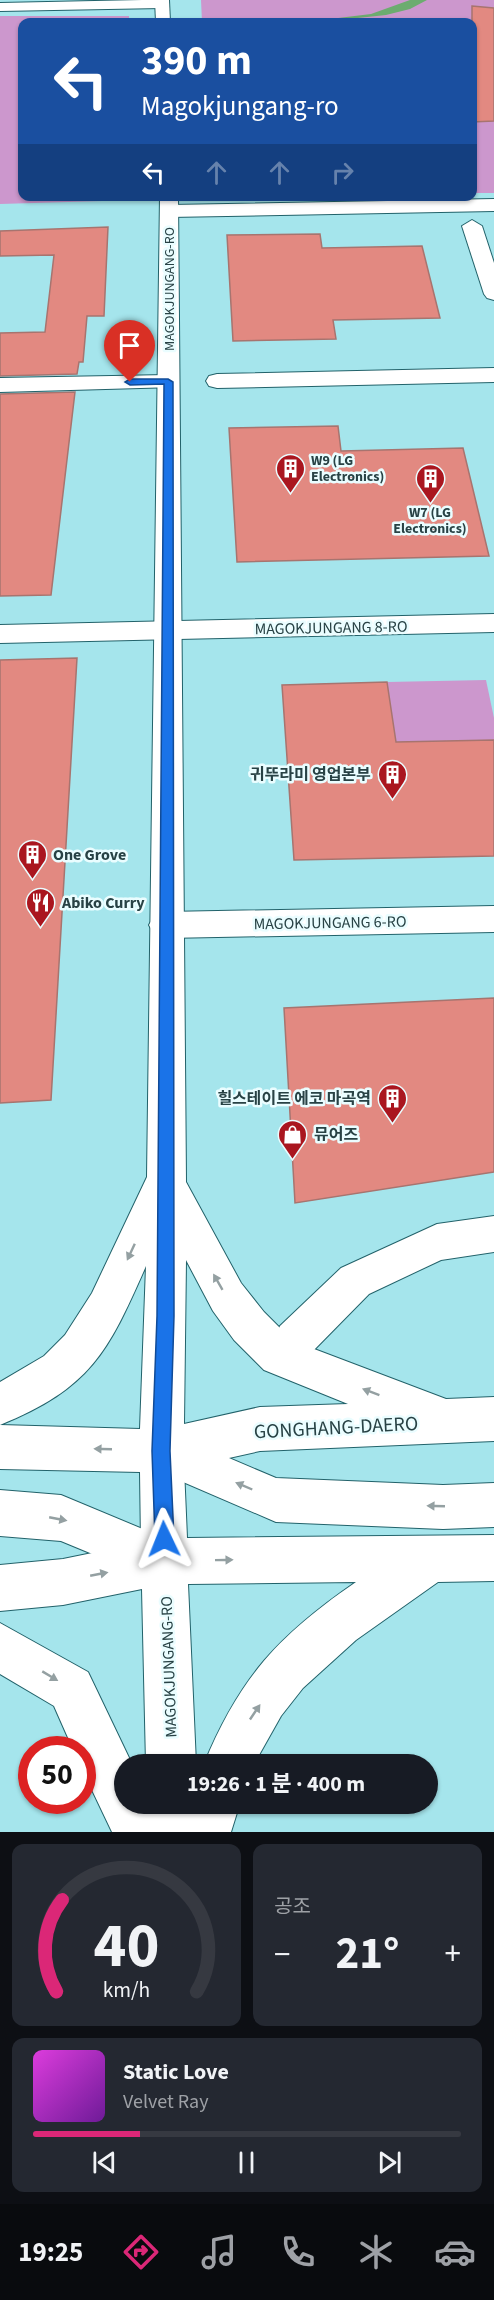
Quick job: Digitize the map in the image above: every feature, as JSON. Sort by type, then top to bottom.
[{"type":"main road","points":[[0,7],[162,2],[163,18]]},
{"type":"main road","points":[[169,204],[414,207],[494,205]]},
{"type":"main road","name":"MAGOKJUNGANG-RO","points":[[169,204],[164,1180],[166,1316],[161,1451],[171,1754]]},
{"type":"main road","points":[[414,207],[454,224],[478,229],[494,226]]},
{"type":"main road","points":[[478,229],[494,294]]},
{"type":"main road","points":[[217,381],[494,375]]},
{"type":"main road","points":[[0,385],[168,382]]},
{"type":"main road","name":"MAGOKJUNGANG 8-RO","points":[[0,634],[494,623]]},
{"type":"main road","name":"MAGOKJUNGANG 6-RO","points":[[166,925],[494,919]]},
{"type":"main road","points":[[0,1404],[34,1387],[68,1363],[87,1340],[164,1180]]},
{"type":"main road","points":[[164,1180],[227,1297],[249,1326],[279,1356],[445,1420]]},
{"type":"main road","points":[[295,1340],[356,1281],[437,1242],[494,1234]]},
{"type":"main road","name":"GONGHANG-DAERO","points":[[0,1447],[161,1451],[260,1429],[494,1419]]},
{"type":"main road","points":[[161,1451],[276,1500],[443,1507],[494,1505]]},
{"type":"main road","points":[[0,1514],[61,1518],[165,1561]]},
{"type":"main road","points":[[0,1588],[63,1582],[165,1561],[494,1558]]},
{"type":"main road","points":[[232,1754],[237,1739],[283,1670],[336,1624],[429,1560]]},
{"type":"main road","points":[[0,1647],[70,1689],[114,1780]]},
{"type":"main road","points":[[130,1814],[138,1832]]},
{"type":"main road","points":[[173,1814],[174,1832]]},
{"type":"main road","points":[[205,1832],[211,1814]]},
{"type":"shaded area","points":[[201,0],[494,0],[494,193],[477,193],[477,18],[202,18]]},
{"type":"shaded area","points":[[410,0],[427,0],[410,9],[386,15],[338,18],[371,14]]},
{"type":"shaded area","points":[[0,16],[129,16],[129,18],[18,18],[18,201],[102,201],[0,204]]},
{"type":"shaded area","points":[[486,680],[494,718],[494,740],[396,742],[387,682]]},
{"type":"building","points":[[472,6],[494,8],[494,121],[477,122],[477,18],[472,18]]},
{"type":"building","points":[[108,227],[104,316],[87,316],[83,362],[79,362],[77,374],[0,376],[0,333],[45,332],[54,255],[0,256],[0,231]]},
{"type":"building","points":[[320,234],[322,248],[422,246],[440,318],[333,320],[336,339],[233,341],[227,235]]},
{"type":"building","points":[[75,392],[51,595],[0,596],[0,394]]},
{"type":"building","points":[[338,426],[341,451],[463,448],[489,556],[237,562],[229,428]]},
{"type":"building","name":"One Grove","points":[[77,658],[51,1100],[0,1103],[0,660]]},
{"type":"building","name":"귀뚜라미 영업본부","points":[[387,682],[396,742],[494,740],[494,856],[294,860],[282,685]]},
{"type":"building","name":"힐스테이트 에코 마곡역","points":[[494,998],[494,1172],[295,1203],[284,1008]]},
{"type":"place","name":"W9 (LG Electronics)","points":[[290,494]]},
{"type":"place","name":"W7 (LG Electronics)","points":[[430,504]]},
{"type":"place","name":"귀뚜라미 영업본부","points":[[392,800]]},
{"type":"place","name":"One Grove","points":[[32,880]]},
{"type":"place","name":"Abiko Curry","points":[[41,928]]},
{"type":"place","name":"힐스테이트 에코 마곡역","points":[[392,1124]]},
{"type":"place","name":"뮤어즈","points":[[293,1160]]},
{"type":"route","points":[[130,382],[168,382],[164,1180],[166,1316],[161,1451],[164,1539]]}]
